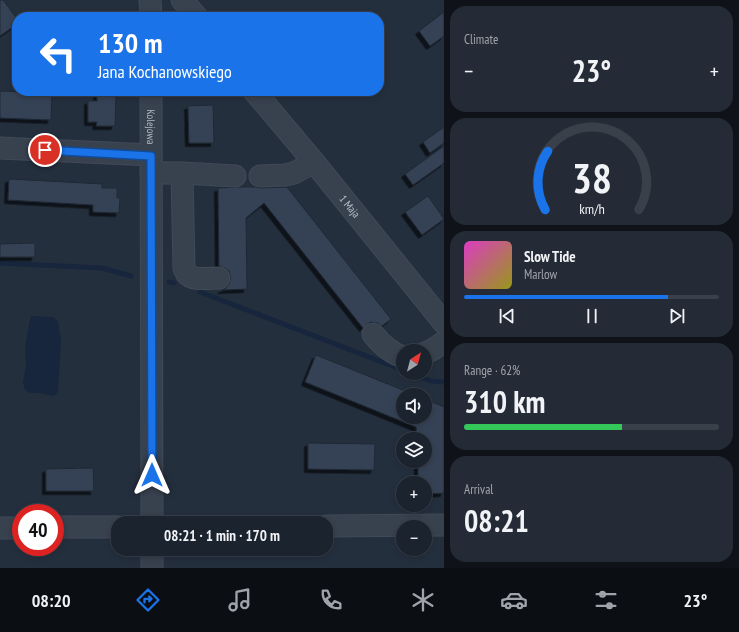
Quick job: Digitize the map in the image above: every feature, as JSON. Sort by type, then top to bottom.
[{"type":"street","points":[[150,0],[150,12]]},
{"type":"street","points":[[182,0],[193,12]]},
{"type":"street","name":"Kolejowa","points":[[151,96],[152,516]]},
{"type":"street","name":"1 Maja","points":[[258,96],[314,162],[444,323]]},
{"type":"street","points":[[0,148],[151,164],[182,173],[235,176]]},
{"type":"street","points":[[260,176],[285,175],[294,173],[314,162]]},
{"type":"street","points":[[182,173],[184,268],[187,274],[197,279],[219,278]]},
{"type":"street","points":[[373,334],[380,343],[396,355]]},
{"type":"street","points":[[432,350],[444,342]]},
{"type":"street","points":[[333,526],[444,525]]},
{"type":"street","points":[[64,527],[111,527]]},
{"type":"street","points":[[0,528],[12,528]]},
{"type":"street","points":[[152,556],[152,568]]},
{"type":"water","points":[[31,316],[53,317],[58,321],[61,341],[58,392],[54,396],[30,393],[25,390],[23,383],[26,363],[25,349]]},
{"type":"building","points":[[0,0],[3,0],[12,12],[12,28],[0,36]]},
{"type":"building","points":[[444,12],[444,36],[430,46],[419,31]]},
{"type":"building","points":[[0,91],[12,91],[12,96],[52,96],[51,120],[0,118]]},
{"type":"building","points":[[97,96],[116,96],[115,126],[96,126],[97,122],[88,122],[88,101],[97,101]]},
{"type":"building","points":[[213,105],[214,143],[189,143],[188,106]]},
{"type":"building","points":[[444,127],[444,143],[430,153],[423,142]]},
{"type":"building","points":[[444,146],[444,163],[413,185],[405,174]]},
{"type":"building","points":[[9,179],[102,184],[102,188],[117,188],[117,198],[120,198],[119,213],[93,212],[93,205],[8,200]]},
{"type":"building","points":[[287,187],[391,319],[382,326],[378,323],[371,322],[363,328],[264,203],[246,218],[247,289],[221,290],[226,288],[231,278],[229,271],[219,266],[218,188]]},
{"type":"building","points":[[428,196],[444,219],[422,235],[405,212]]},
{"type":"building","points":[[35,243],[35,257],[0,257],[0,244]]},
{"type":"building","points":[[316,355],[398,388],[396,388],[396,419],[305,382]]},
{"type":"building","points":[[432,402],[444,407],[444,493],[432,494],[432,476],[418,476],[418,468],[432,468],[432,432],[416,432],[416,427],[409,424],[432,424]]},
{"type":"building","points":[[308,443],[375,444],[374,470],[308,469]]},
{"type":"building","points":[[93,468],[94,491],[46,491],[46,469]]},
{"type":"waterway","points":[[0,263],[102,268],[131,276]]},
{"type":"waterway","points":[[169,282],[174,283]]},
{"type":"waterway","points":[[200,292],[396,367]]},
{"type":"waterway","points":[[428,380],[444,382]]},
{"type":"route","points":[[45,150],[151,156],[152,475]]}]
